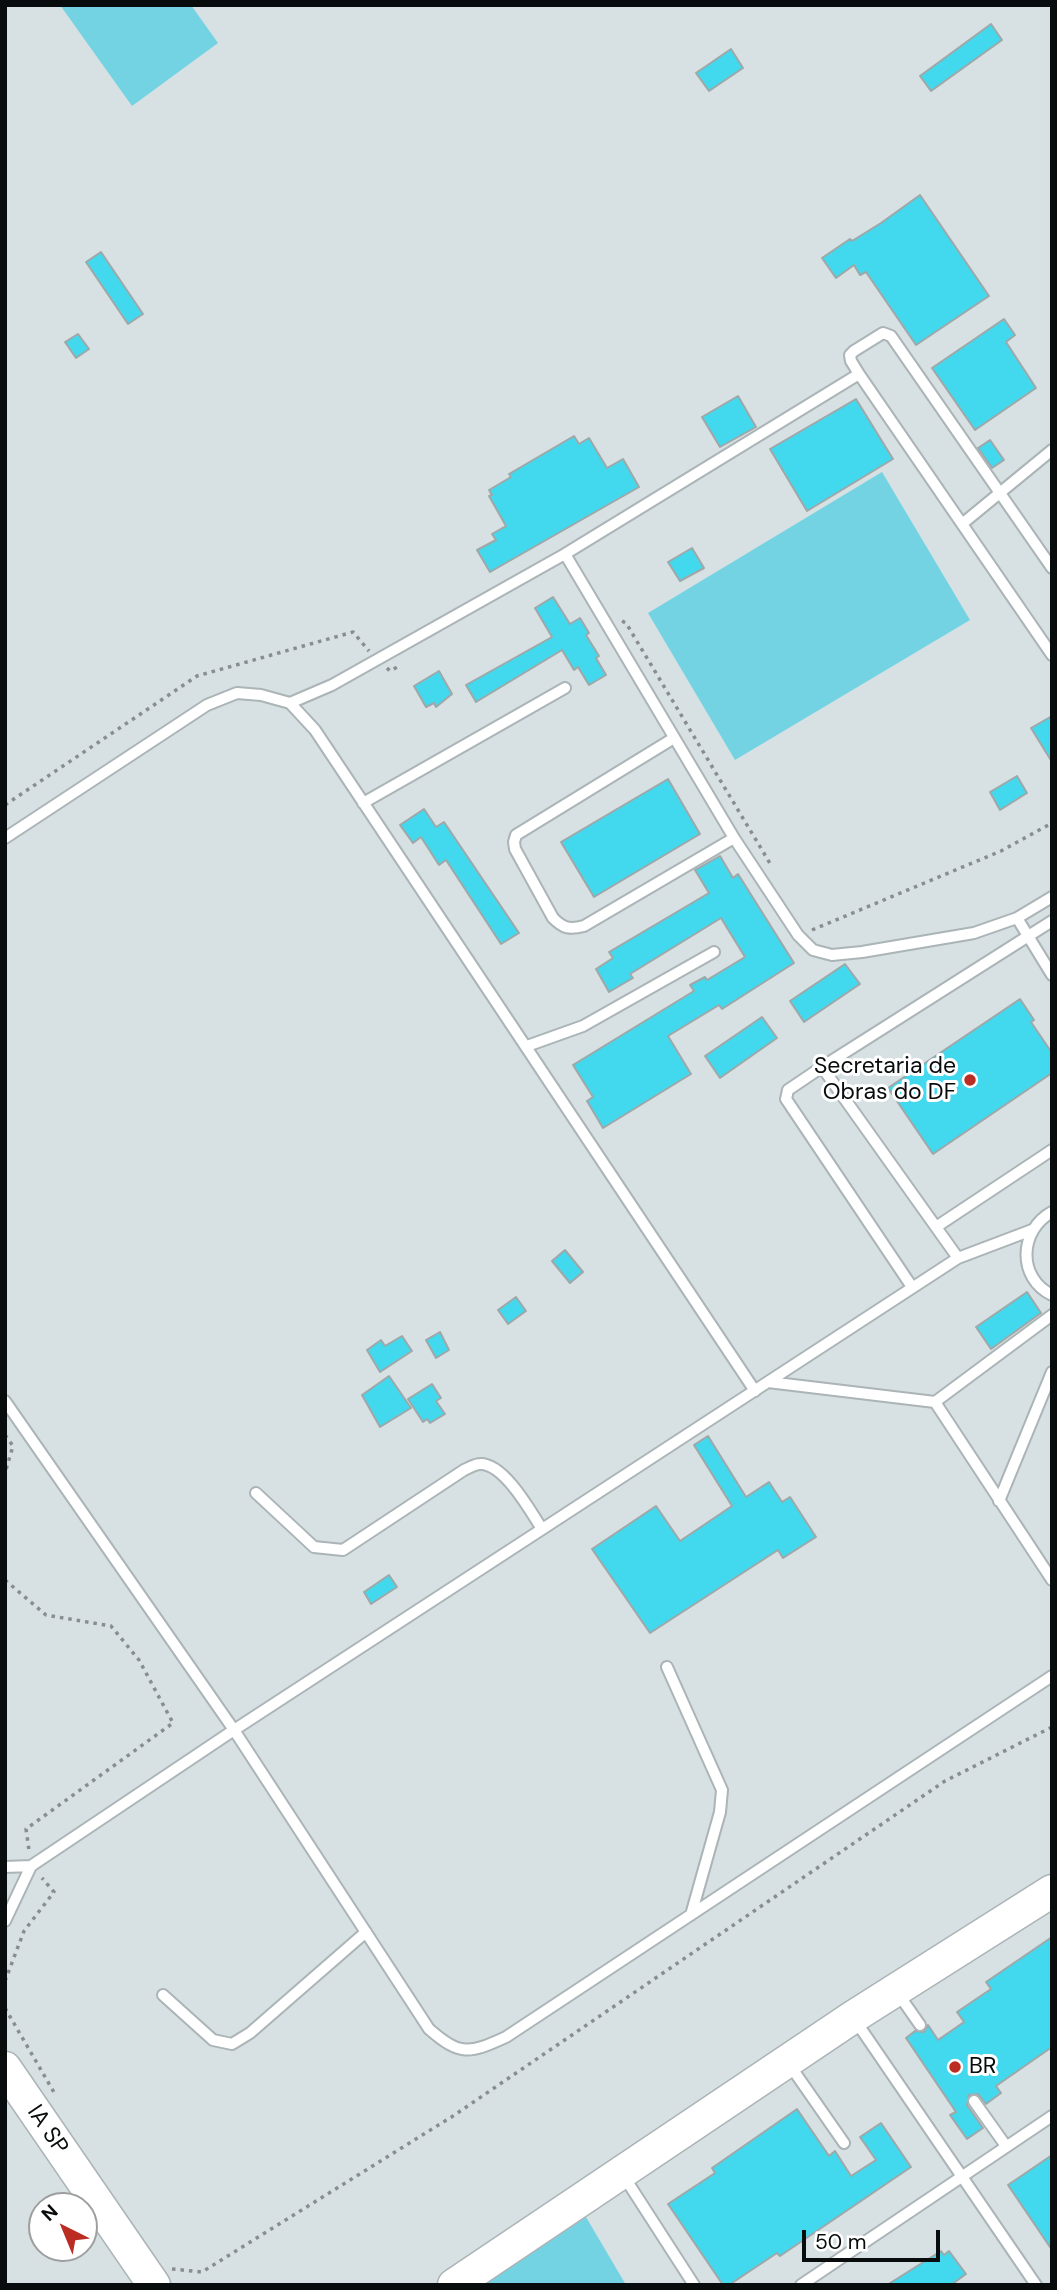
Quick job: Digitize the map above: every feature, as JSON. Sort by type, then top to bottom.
[{"type":"street","points":[[454,2285],[1048,1889]]},
{"type":"street","name":"IA SP","points":[[5,2068],[69,2161]]},
{"type":"street","name":"IA SP","points":[[5,2106],[69,2161]]},
{"type":"street","points":[[69,2161],[154,2285]]},
{"type":"lane","points":[[1052,568],[891,336],[883,333],[850,355],[850,361],[1052,655]]},
{"type":"lane","points":[[290,703],[332,685],[565,554],[859,374]]},
{"type":"lane","points":[[962,524],[1052,450]]},
{"type":"lane","points":[[565,554],[734,838],[798,935],[813,950],[832,955],[974,933],[1017,918],[1052,897]]},
{"type":"lane","points":[[363,803],[565,688]]},
{"type":"lane","points":[[5,838],[207,705],[237,693],[261,695],[290,703],[315,730],[755,1391]]},
{"type":"lane","points":[[674,738],[516,835],[515,849],[552,918],[572,930],[584,926],[734,838]]},
{"type":"lane","points":[[1017,918],[1052,975]]},
{"type":"lane","points":[[912,1287],[786,1099],[788,1090],[1052,920]]},
{"type":"lane","points":[[527,1046],[583,1026],[714,952]]},
{"type":"lane","points":[[822,1067],[958,1258]]},
{"type":"lane","points":[[936,1227],[1052,1150]]},
{"type":"lane","points":[[1052,1212],[1043,1217],[1032,1230],[1026,1243],[1028,1270],[1035,1282],[1052,1295]]},
{"type":"lane","points":[[5,1922],[31,1866],[234,1730],[912,1287],[958,1258],[1032,1230]]},
{"type":"lane","points":[[768,1382],[935,1402],[1052,1315]]},
{"type":"lane","points":[[999,1501],[1052,1372]]},
{"type":"lane","points":[[5,1401],[234,1730],[429,2029],[446,2044],[462,2050],[481,2049],[506,2037],[1052,1676]]},
{"type":"lane","points":[[935,1402],[1052,1580]]},
{"type":"lane","points":[[256,1493],[314,1547],[343,1549],[464,1469],[480,1464],[493,1467],[517,1490],[542,1529]]},
{"type":"lane","points":[[667,1667],[722,1790],[720,1812],[691,1915]]},
{"type":"lane","points":[[5,1867],[31,1866]]},
{"type":"lane","points":[[163,1995],[213,2040],[232,2043],[250,2033],[366,1932]]},
{"type":"lane","points":[[896,1990],[920,2025]]},
{"type":"lane","points":[[853,2017],[1036,2285]]},
{"type":"lane","points":[[787,2062],[845,2144]]},
{"type":"lane","points":[[974,2101],[1006,2146]]},
{"type":"lane","points":[[801,2285],[1052,2116]]},
{"type":"lane","points":[[621,2172],[694,2285]]},
{"type":"path","points":[[617,618],[625,623],[775,871]]},
{"type":"path","points":[[5,805],[197,676],[352,632],[390,671],[402,664]]},
{"type":"path","points":[[810,930],[1001,851],[1052,823]]},
{"type":"path","points":[[5,1435],[13,1446],[5,1473]]},
{"type":"path","points":[[5,1580],[46,1615],[111,1626],[139,1660],[173,1723],[26,1829],[31,1866],[54,1892],[24,1931],[5,1981]]},
{"type":"shaded area","points":[[60,5],[191,5],[218,43],[132,106]]},
{"type":"shaded area","points":[[882,472],[970,620],[735,760],[648,613]]},
{"type":"shaded area","points":[[586,2217],[626,2285],[484,2285]]},
{"type":"building","points":[[991,24],[1002,40],[931,91],[920,76]]},
{"type":"building","points":[[731,49],[743,68],[709,91],[696,73]]},
{"type":"building","points":[[920,195],[989,296],[916,345],[866,272],[860,275],[854,265],[836,278],[822,258],[881,223]]},
{"type":"building","points":[[101,252],[143,314],[128,324],[86,262]]},
{"type":"building","points":[[1004,319],[1015,335],[1006,342],[1036,388],[975,430],[932,368]]},
{"type":"building","points":[[78,334],[89,349],[76,358],[65,342]]},
{"type":"building","points":[[738,396],[756,427],[720,447],[702,417]]},
{"type":"building","points":[[856,399],[893,459],[807,511],[770,449]]},
{"type":"building","points":[[574,436],[579,444],[589,438],[607,468],[623,459],[639,487],[490,572],[477,550],[496,540],[492,534],[506,526],[489,496],[492,495],[489,490],[511,477],[509,474]]},
{"type":"building","points":[[990,440],[1004,460],[992,468],[978,448]]},
{"type":"building","points":[[692,548],[704,568],[680,581],[668,562]]},
{"type":"building","points":[[553,597],[570,624],[580,618],[606,675],[589,685],[578,667],[574,670],[562,650],[476,702],[466,685],[552,637],[535,608]]},
{"type":"building","points":[[439,671],[452,694],[436,707],[434,703],[426,707],[414,686]]},
{"type":"building","points":[[1052,716],[1052,762],[1031,728]]},
{"type":"building","points":[[1017,776],[1027,793],[1000,810],[990,792]]},
{"type":"building","points":[[668,779],[700,834],[594,897],[561,842]]},
{"type":"building","points":[[424,809],[436,827],[444,822],[519,933],[501,944],[446,860],[439,865],[421,837],[413,843],[400,825]]},
{"type":"building","points":[[720,856],[733,878],[738,874],[794,963],[722,1009],[719,1005],[668,1036],[691,1074],[603,1128],[587,1101],[593,1097],[573,1065],[694,991],[690,985],[705,977],[707,980],[745,957],[721,918],[630,974],[633,978],[609,992],[596,969],[613,958],[609,952],[709,893],[695,870]]},
{"type":"building","points":[[845,964],[860,984],[804,1022],[790,1001]]},
{"type":"building","name":"Secretaria de Obras do DF","points":[[1020,999],[1034,1020],[1031,1022],[1052,1053],[1052,1073],[933,1154],[888,1088]]},
{"type":"building","points":[[762,1017],[777,1038],[720,1078],[705,1056]]},
{"type":"building","points":[[565,1250],[583,1272],[570,1283],[552,1261]]},
{"type":"building","points":[[1027,1292],[1041,1313],[991,1349],[976,1327]]},
{"type":"building","points":[[516,1297],[526,1311],[508,1324],[498,1310]]},
{"type":"building","points":[[440,1332],[449,1350],[436,1358],[426,1340]]},
{"type":"building","points":[[402,1336],[412,1351],[380,1372],[367,1350],[381,1340],[385,1346]]},
{"type":"building","points":[[389,1376],[411,1408],[380,1427],[362,1395]]},
{"type":"building","points":[[432,1384],[441,1398],[436,1401],[445,1414],[430,1423],[427,1419],[423,1422],[408,1399]]},
{"type":"building","points":[[708,1436],[746,1497],[769,1482],[782,1502],[790,1497],[816,1537],[783,1558],[778,1550],[650,1633],[592,1549],[656,1506],[680,1541],[732,1506],[694,1445]]},
{"type":"building","points":[[389,1575],[397,1587],[371,1604],[364,1592]]},
{"type":"building","points":[[1052,1937],[1052,2047],[996,2086],[1001,2093],[986,2104],[978,2094],[969,2095],[967,2105],[983,2128],[967,2139],[950,2115],[956,2112],[906,2038],[915,2031],[924,2032],[928,2025],[938,2040],[964,2022],[957,2012],[991,1989],[986,1982]]},
{"type":"building","points":[[797,2109],[829,2156],[835,2151],[851,2176],[876,2160],[860,2137],[881,2123],[911,2167],[780,2256],[777,2253],[729,2285],[723,2285],[668,2204],[715,2173],[712,2168]]},
{"type":"building","points":[[1052,2155],[1052,2250],[1008,2185]]},
{"type":"building","points":[[941,2251],[944,2255],[949,2251],[966,2274],[951,2285],[887,2285]]},
{"type":"place","name":"Secretaria de Obras do DF","points":[[970,1080]]},
{"type":"place","name":"BR","points":[[955,2067]]}]
